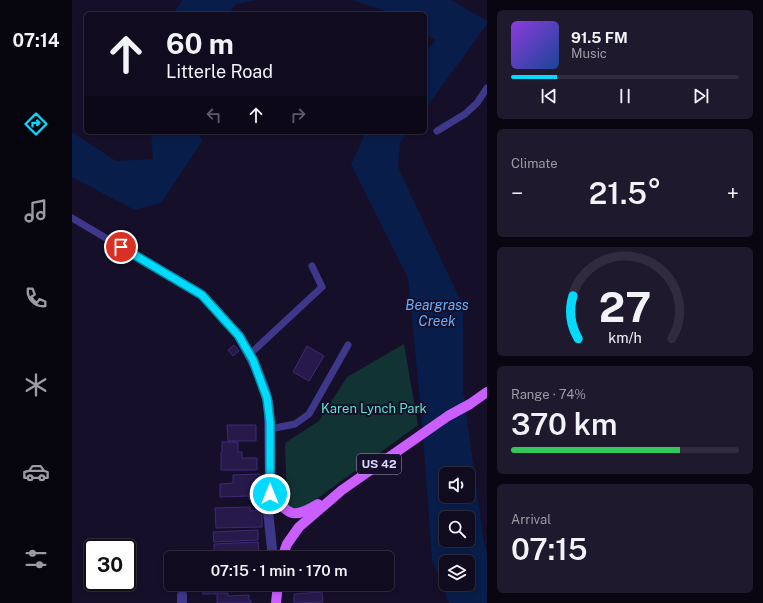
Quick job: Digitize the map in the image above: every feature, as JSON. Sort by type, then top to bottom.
[{"type":"main road","name":"US 42","points":[[284,551],[287,544],[299,527],[342,490],[448,416],[470,404],[487,392]]},
{"type":"main road","points":[[270,494],[282,507],[294,514],[310,509],[342,490]]},
{"type":"street","points":[[239,336],[250,354],[264,388],[269,408],[270,494],[268,511],[272,551]]},
{"type":"lane","points":[[437,131],[465,114],[477,103],[487,88]]},
{"type":"lane","points":[[72,218],[202,295],[239,336]]},
{"type":"lane","points":[[250,354],[322,287],[312,266]]},
{"type":"lane","points":[[270,429],[295,424],[309,414],[348,345]]},
{"type":"green space","name":"Karen Lynch Park","points":[[404,344],[418,425],[307,506],[296,511],[287,507],[285,443],[319,421],[347,377]]},
{"type":"water","points":[[182,0],[257,0],[236,4],[230,12],[174,12]]},
{"type":"water","points":[[352,0],[451,0],[487,21],[487,24],[427,106],[427,51],[436,40],[427,35],[427,12],[386,11]]},
{"type":"water","points":[[72,132],[116,161],[153,159],[151,134],[199,134],[202,141],[161,203],[134,210],[72,177]]},
{"type":"water","name":"Beargrass Creek","points":[[364,134],[407,134],[400,143],[398,167],[463,306],[463,390],[474,467],[439,467],[439,503],[475,503],[475,477],[484,543],[487,553],[487,603],[449,603],[444,591],[475,591],[475,555],[439,555],[439,578],[432,560],[422,421],[408,278],[351,164]]},
{"type":"building","points":[[234,345],[239,351],[233,356],[228,350]]},
{"type":"building","points":[[307,346],[324,356],[309,381],[293,372]]},
{"type":"building","points":[[227,425],[256,425],[256,441],[228,441]]},
{"type":"building","points":[[222,442],[238,442],[238,452],[242,452],[242,458],[257,458],[257,470],[221,470]]},
{"type":"building","points":[[260,474],[261,499],[249,499],[249,496],[220,497],[220,484],[233,483],[233,475]]},
{"type":"building","points":[[250,507],[250,511],[262,510],[262,527],[216,528],[215,508]]},
{"type":"building","points":[[258,530],[258,540],[214,542],[213,532]]},
{"type":"building","points":[[258,542],[259,551],[214,551],[214,544]]},
{"type":"building","points":[[203,591],[216,591],[216,594],[203,594]]},
{"type":"building","points":[[322,592],[323,602],[294,603],[294,594]]},
{"type":"building","points":[[217,593],[228,593],[228,596],[249,595],[249,600],[251,603],[217,603]]},
{"type":"route","points":[[121,247],[181,281],[202,295],[239,336],[253,360],[264,388],[269,408],[270,494]]}]
